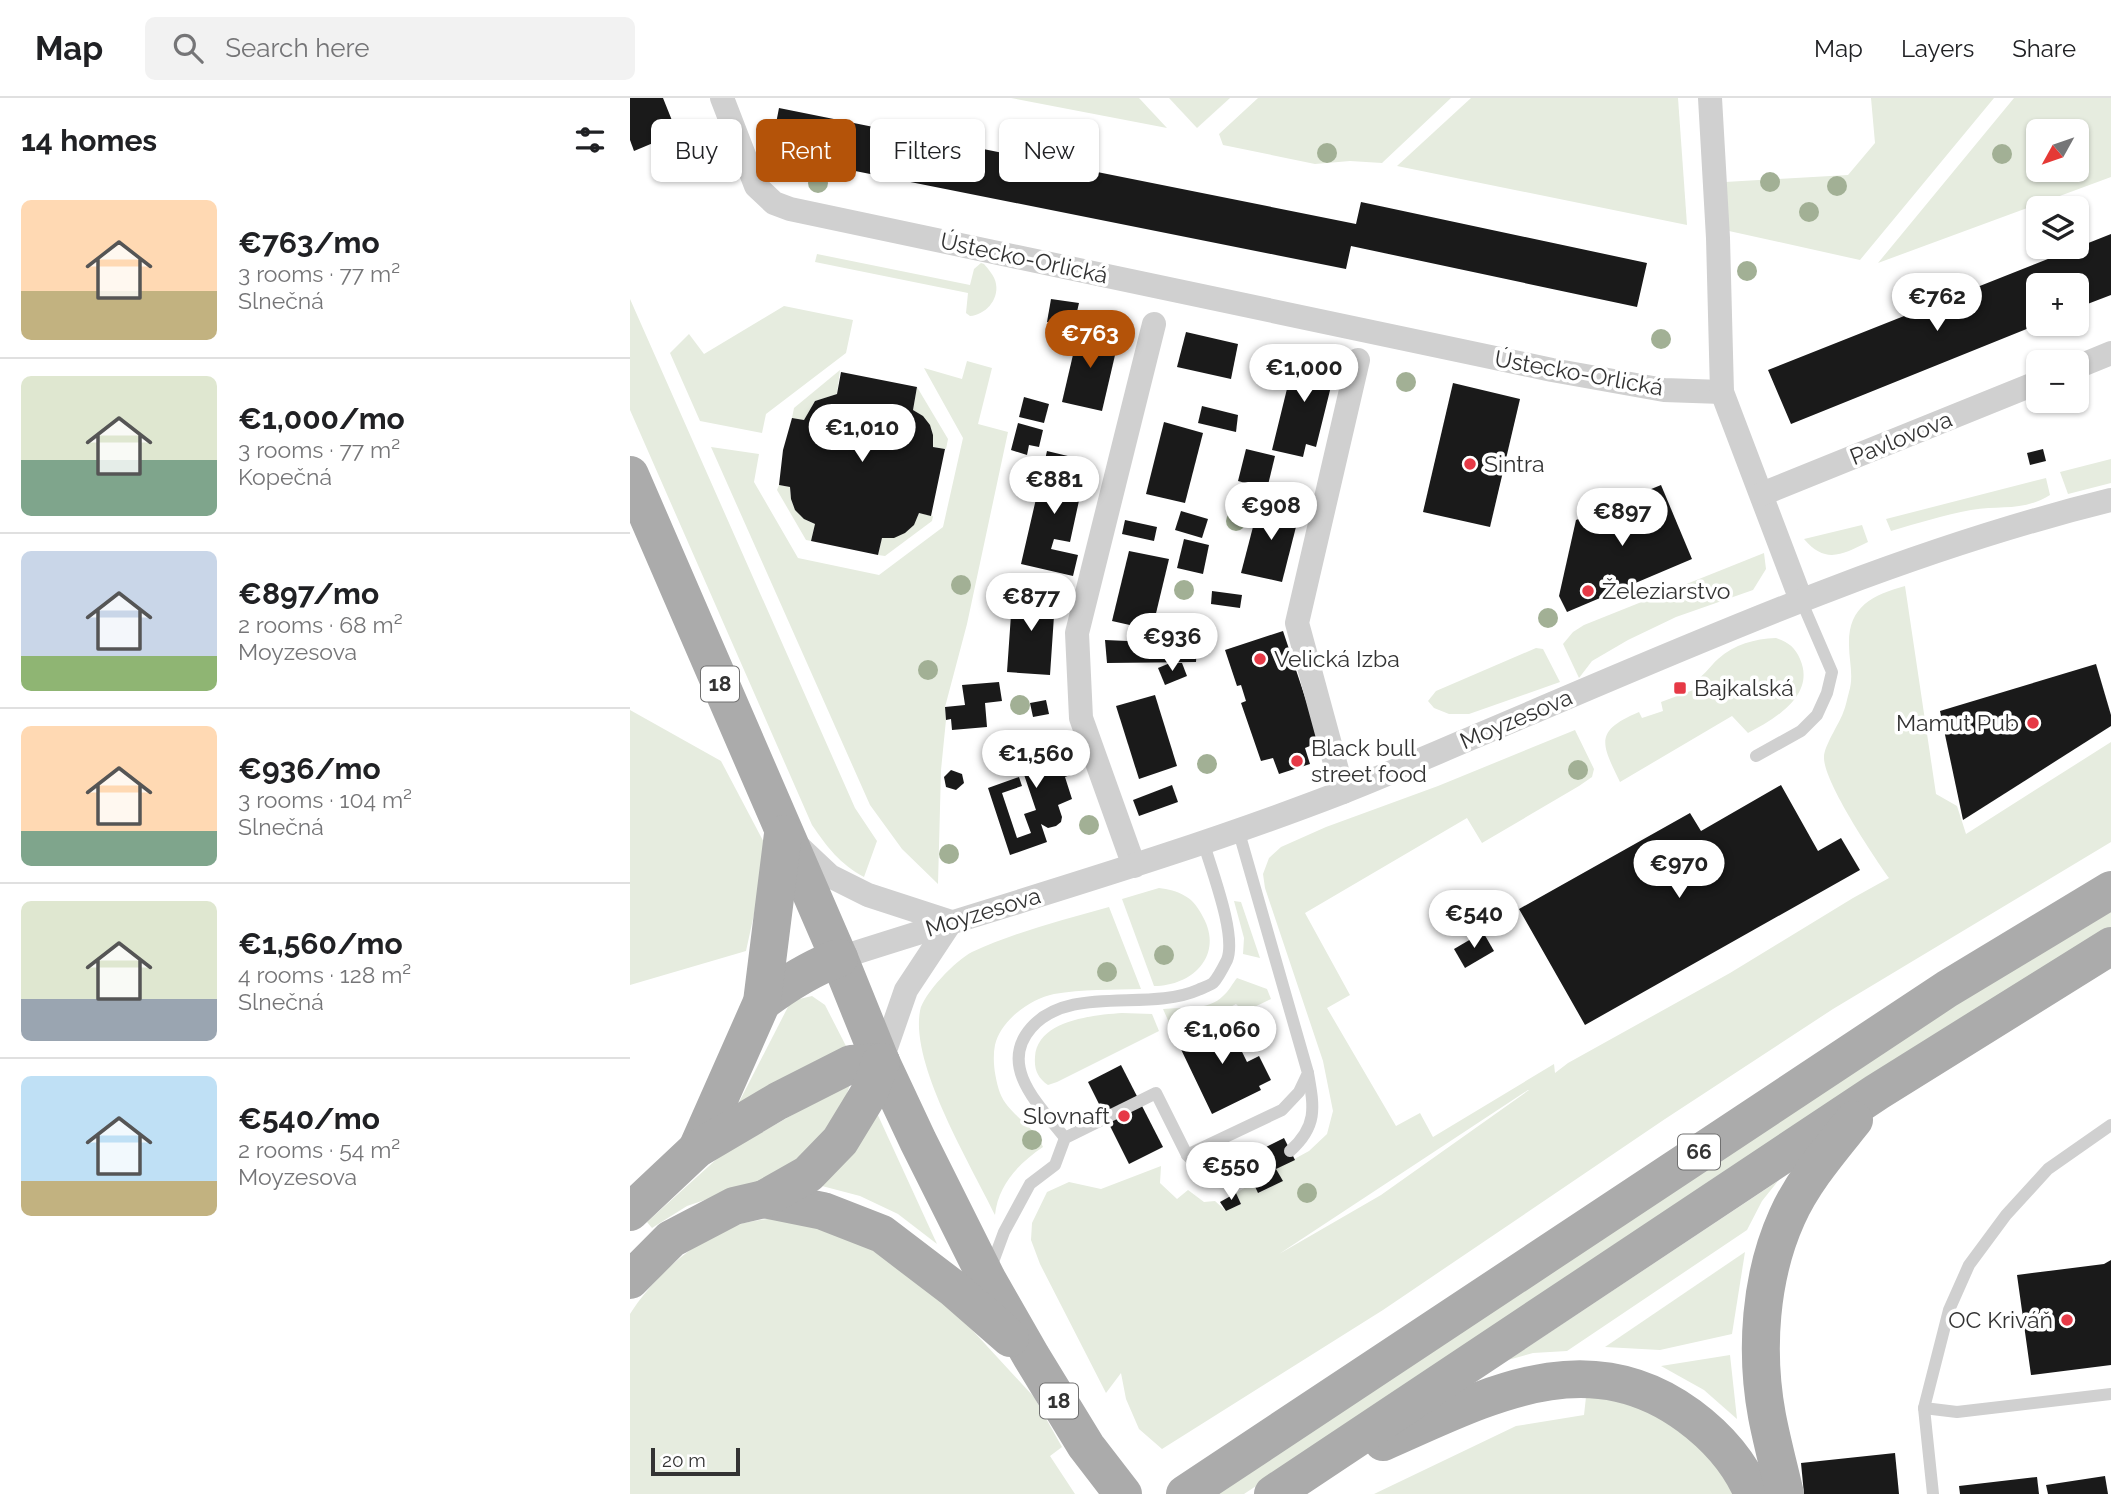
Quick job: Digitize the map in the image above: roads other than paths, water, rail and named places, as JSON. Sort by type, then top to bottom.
[{"type":"main road","name":"18","points":[[630,475],[839,958],[881,1062],[987,1279],[1086,1446],[1123,1494]]},
{"type":"main road","points":[[697,1149],[762,1002],[783,831]]},
{"type":"main road","name":"66","points":[[1185,1494],[1936,996],[2111,890]]},
{"type":"main road","name":"66","points":[[1283,1487],[1877,1092],[2111,946]]},
{"type":"main road","points":[[762,1002],[819,965],[839,958]]},
{"type":"main road","points":[[630,1212],[697,1149],[778,1101],[851,1064],[881,1062],[868,1095],[839,1141],[808,1174],[764,1199],[734,1206],[671,1240],[630,1280]]},
{"type":"main road","points":[[1785,1494],[1767,1414],[1762,1350],[1765,1289],[1788,1215],[1811,1176],[1877,1092]]},
{"type":"main road","points":[[764,1199],[823,1211],[882,1234],[954,1289],[1031,1356]]},
{"type":"main road","points":[[1283,1487],[1491,1395],[1534,1383],[1574,1379],[1619,1383],[1659,1398],[1681,1410],[1708,1432],[1734,1461],[1753,1494]]},
{"type":"street","name":"Ústecko-Orlická","points":[[722,98],[756,186],[774,203],[790,209],[1552,370],[1664,390],[1722,392]]},
{"type":"street","points":[[1710,98],[1718,238],[1722,392],[1801,600]]},
{"type":"street","points":[[1134,866],[1081,718],[1077,633],[1154,324]]},
{"type":"street","points":[[2089,362],[2111,353]]},
{"type":"street","points":[[1343,792],[1297,623],[1358,360]]},
{"type":"street","name":"Pavlovova","points":[[1762,494],[2026,387]]},
{"type":"street","name":"Moyzesova","points":[[839,958],[1134,866],[1343,792],[1801,600],[1888,567],[2064,511],[2111,500]]},
{"type":"street","points":[[783,831],[830,876],[868,895],[951,922],[906,990],[881,1062]]},
{"type":"lane","points":[[1756,756],[1801,731],[1817,715],[1827,694],[1832,672],[1801,600]]},
{"type":"lane","points":[[1238,829],[1308,1073],[1314,1110],[1306,1137],[1290,1151]]},
{"type":"lane","points":[[1065,1138],[1029,1091],[1017,1065],[1021,1039],[1037,1020],[1063,1006],[1184,996],[1212,984],[1228,958],[1230,933],[1203,841]]},
{"type":"lane","points":[[1187,1155],[1282,1110],[1299,1091],[1308,1073]]},
{"type":"lane","points":[[987,1279],[1004,1232],[1030,1184],[1055,1164],[1065,1138],[1156,1093],[1187,1155],[1215,1181],[1231,1181],[1248,1172]]},
{"type":"lane","points":[[1933,1494],[1924,1408],[1949,1310],[1969,1265],[2006,1214],[2048,1168],[2111,1125]]},
{"type":"lane","points":[[1924,1408],[1957,1412],[2111,1394]]},
{"type":"place","name":"Sintra","points":[[1470,464]]},
{"type":"place","name":"Železiarstvo","points":[[1588,591]]},
{"type":"place","name":"Velická Izba","points":[[1260,659]]},
{"type":"place","name":"Bajkalská","points":[[1680,688]]},
{"type":"place","name":"Mamut Pub","points":[[2033,723]]},
{"type":"place","name":"Black bull street food","points":[[1297,761]]},
{"type":"place","name":"Slovnaft","points":[[1124,1116]]},
{"type":"place","name":"OC Kriváň","points":[[2067,1320]]}]
